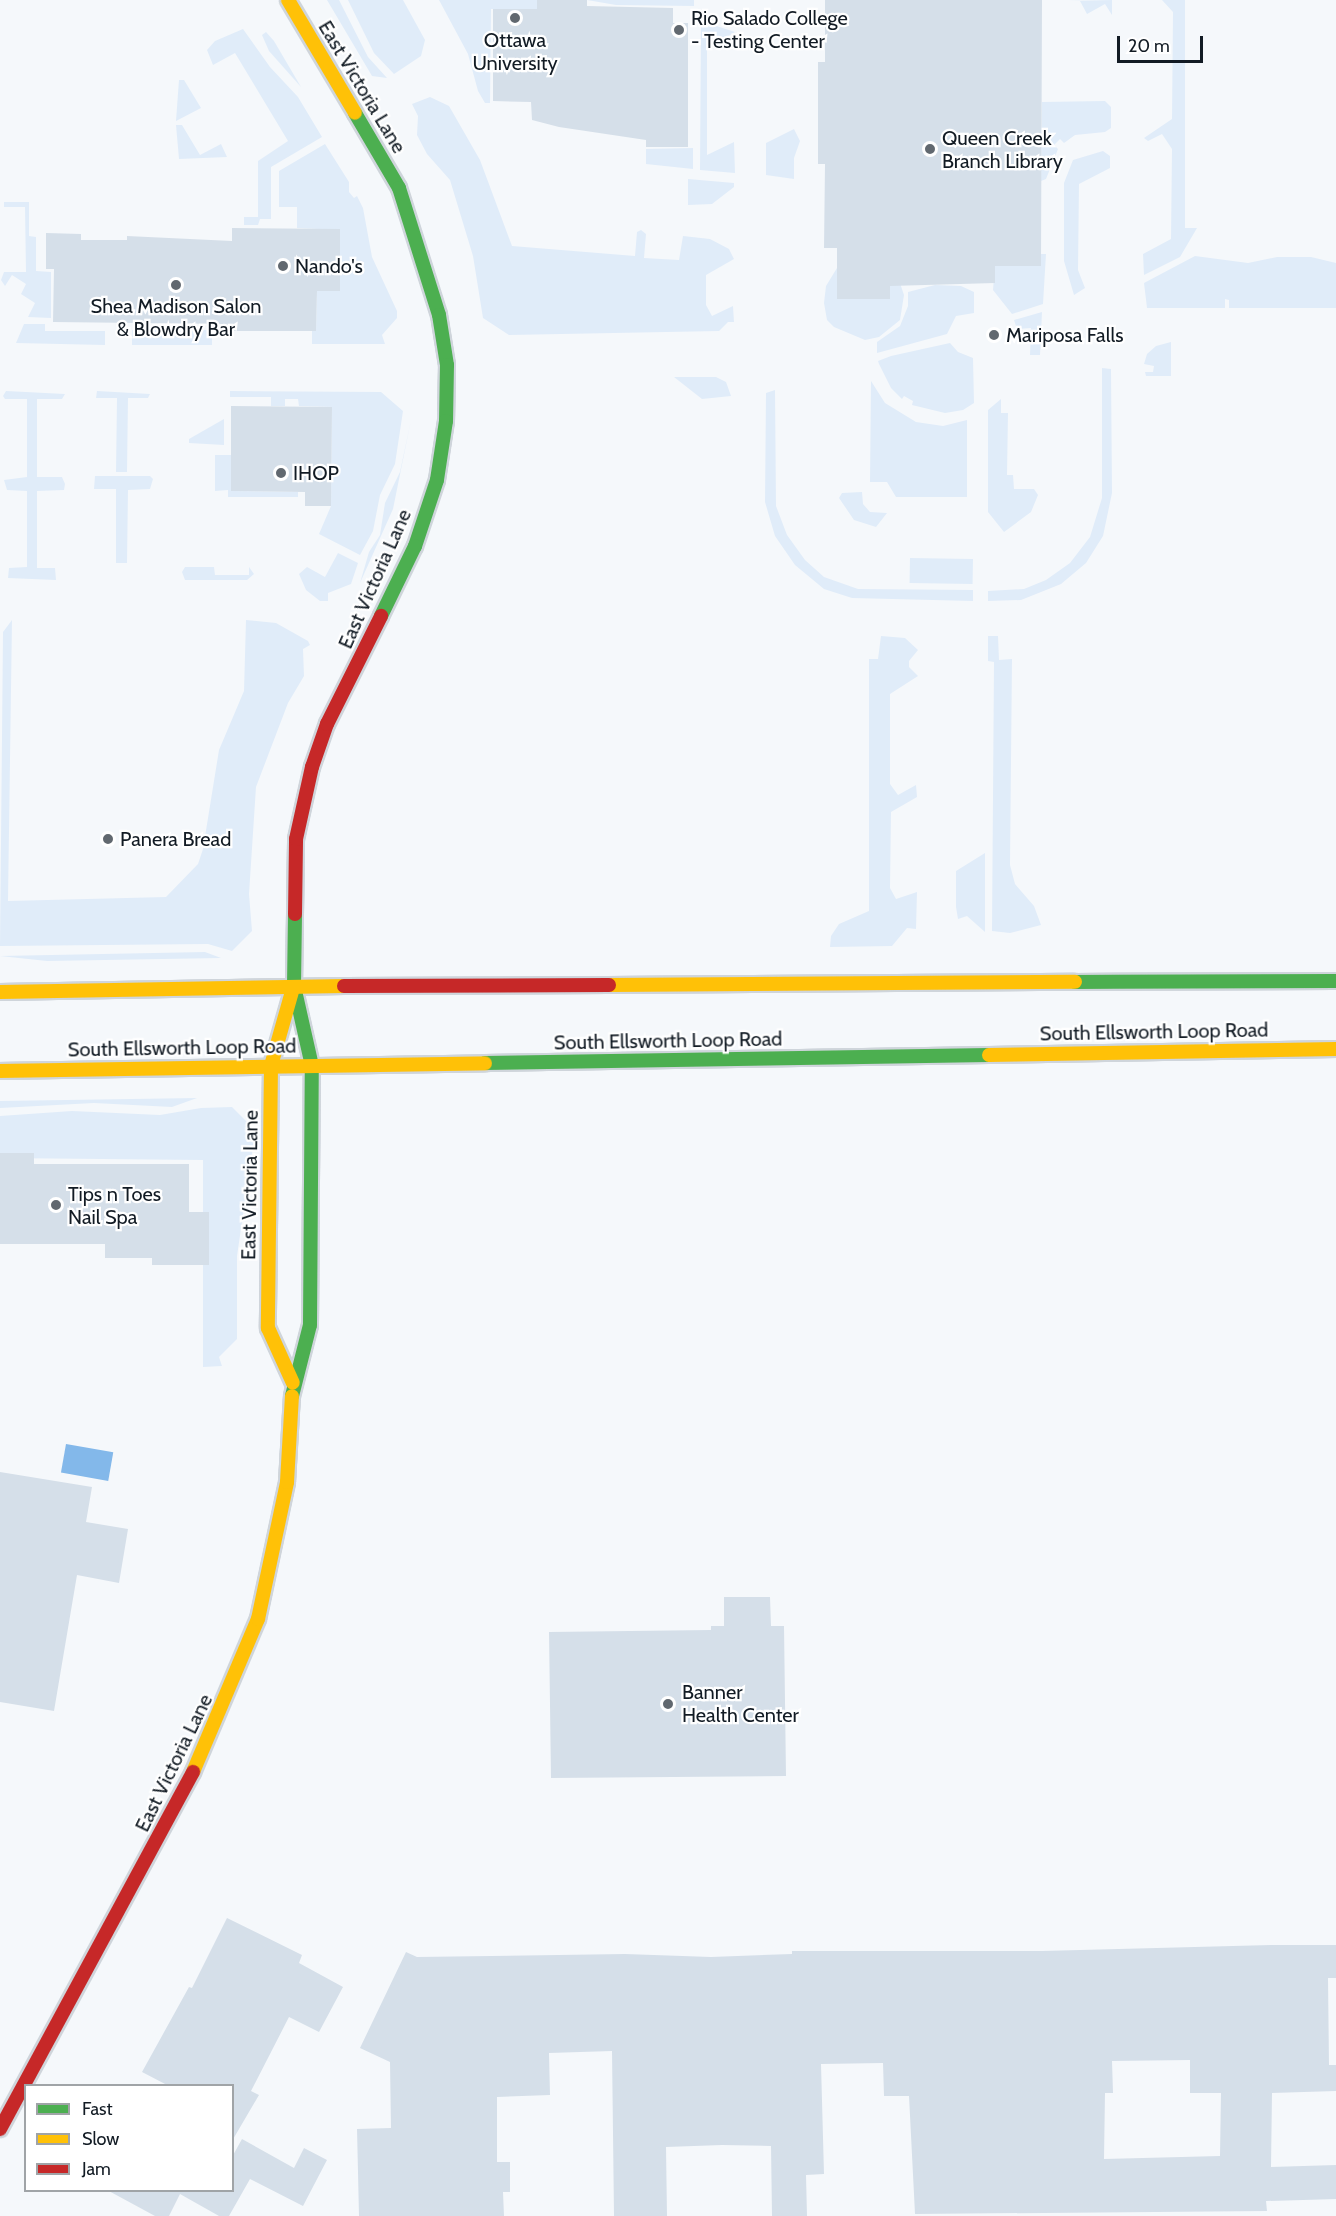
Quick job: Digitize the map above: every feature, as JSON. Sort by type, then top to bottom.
[{"type":"street","name":"East Victoria Lane","points":[[24,2084],[191,1777],[240,1668],[274,1557],[287,1482],[293,1383],[310,1325],[312,1066],[294,986],[296,839],[307,784],[327,724],[410,557],[427,512],[446,421],[447,366],[428,271],[399,189],[288,0]]},
{"type":"street","points":[[0,992],[294,986],[1336,981]]},
{"type":"street","name":"East Victoria Lane","points":[[293,1383],[268,1328],[271,1066],[294,986]]},
{"type":"street","name":"South Ellsworth Loop Road","points":[[0,1071],[1336,1049]]},
{"type":"street","name":"East Victoria Lane","points":[[0,2129],[24,2085]]},
{"type":"shaded area","points":[[327,0],[339,0],[368,57],[387,78],[372,76]]},
{"type":"shaded area","points":[[348,0],[403,0],[425,40],[421,56],[394,74],[374,53]]},
{"type":"shaded area","points":[[439,0],[537,0],[537,9],[491,9],[490,103],[485,103],[478,91],[468,54]]},
{"type":"shaded area","points":[[587,0],[694,0],[694,6],[616,5]]},
{"type":"shaded area","points":[[1112,0],[1112,15],[1105,4],[1087,14],[1080,1],[1068,1]]},
{"type":"shaded area","points":[[1162,0],[1185,0],[1185,228],[1197,228],[1180,257],[1144,275],[1143,254],[1171,239],[1172,149],[1162,134],[1148,141],[1144,138],[1172,119],[1173,12]]},
{"type":"shaded area","points":[[701,21],[735,32],[707,49],[707,155],[734,142],[735,173],[700,170]]},
{"type":"shaded area","points":[[243,29],[270,67],[298,97],[322,137],[271,167],[271,219],[260,219],[258,225],[244,225],[244,217],[258,217],[258,161],[288,141],[235,53],[213,65],[207,50],[215,41]]},
{"type":"shaded area","points":[[266,32],[274,41],[301,87],[269,51],[262,35]]},
{"type":"shaded area","points":[[179,80],[184,80],[201,108],[176,121]]},
{"type":"shaded area","points":[[430,97],[449,106],[480,160],[512,246],[635,256],[637,232],[641,230],[646,234],[644,258],[679,260],[683,236],[710,239],[729,249],[734,259],[706,275],[706,305],[712,316],[733,306],[734,322],[728,322],[719,331],[509,335],[483,318],[473,256],[450,180],[427,154],[417,135],[418,116],[412,104]]},
{"type":"shaded area","points":[[1105,101],[1111,107],[1111,128],[1105,132],[1075,135],[1064,143],[1060,139],[1054,145],[1058,149],[1046,179],[1041,181],[1042,102]]},
{"type":"shaded area","points":[[176,125],[182,125],[200,155],[221,144],[227,157],[179,159]]},
{"type":"shaded area","points":[[794,129],[800,141],[794,158],[794,179],[766,175],[766,143]]},
{"type":"shaded area","points":[[325,144],[349,182],[349,192],[354,198],[357,196],[363,208],[372,257],[397,311],[397,318],[382,335],[385,344],[312,344],[312,331],[316,331],[317,291],[340,291],[340,230],[297,228],[297,207],[279,207],[279,171]]},
{"type":"shaded area","points":[[693,148],[693,169],[646,164],[646,149]]},
{"type":"shaded area","points":[[1103,151],[1110,156],[1110,168],[1079,184],[1078,270],[1085,288],[1074,295],[1064,261],[1064,183],[1073,160]]},
{"type":"shaded area","points":[[688,179],[734,183],[734,187],[712,204],[688,205]]},
{"type":"shaded area","points":[[4,202],[29,202],[29,236],[36,237],[36,271],[51,272],[51,318],[28,317],[35,303],[21,294],[26,284],[12,275],[5,286],[1,280],[4,272],[26,272],[25,207],[4,207]]},
{"type":"shaded area","points":[[1041,254],[1046,254],[1043,304],[1012,314],[993,290],[995,266],[1041,266]]},
{"type":"shaded area","points":[[1195,256],[1248,263],[1277,257],[1311,257],[1336,263],[1336,308],[1229,308],[1229,300],[1225,299],[1225,308],[1147,308],[1144,283]]},
{"type":"shaded area","points":[[837,268],[837,299],[890,278],[900,283],[904,295],[900,320],[879,337],[865,340],[834,327],[827,320],[824,303],[826,286]]},
{"type":"shaded area","points":[[935,285],[961,286],[974,292],[974,313],[956,316],[947,334],[877,353],[877,342],[900,326],[908,306],[908,292]]},
{"type":"shaded area","points":[[1042,312],[1040,355],[1030,355],[1031,328],[1017,329],[1014,320]]},
{"type":"shaded area","points":[[24,324],[45,324],[45,331],[105,331],[105,345],[16,343]]},
{"type":"shaded area","points":[[132,330],[212,330],[212,345],[132,345]]},
{"type":"shaded area","points":[[1171,342],[1171,376],[1146,376],[1145,372],[1153,372],[1154,366],[1144,364],[1147,354],[1156,346]]},
{"type":"shaded area","points":[[950,343],[958,352],[973,358],[974,403],[963,410],[945,413],[912,405],[913,401],[904,396],[902,399],[891,388],[878,361],[891,356]]},
{"type":"shaded area","points":[[1102,368],[1111,369],[1112,493],[1103,536],[1086,563],[1061,584],[1021,600],[988,601],[988,591],[1024,589],[1046,580],[1070,563],[1090,537],[1102,498]]},
{"type":"shaded area","points":[[674,377],[716,377],[726,382],[731,396],[702,399]]},
{"type":"shaded area","points":[[871,381],[885,403],[916,422],[943,426],[967,420],[967,497],[896,497],[887,482],[870,482]]},
{"type":"shaded area","points":[[775,390],[776,506],[787,535],[805,560],[824,577],[858,589],[973,590],[973,601],[852,598],[824,589],[795,565],[775,536],[765,502],[766,393]]},
{"type":"shaded area","points":[[6,391],[65,394],[62,399],[37,399],[37,477],[62,477],[65,484],[64,490],[37,491],[37,568],[55,568],[56,580],[8,578],[9,568],[27,567],[27,491],[7,490],[4,480],[27,477],[27,399],[5,399],[3,396]]},
{"type":"shaded area","points":[[97,391],[150,394],[148,398],[128,398],[127,472],[116,472],[117,398],[96,398]]},
{"type":"shaded area","points":[[230,391],[381,392],[403,411],[395,464],[380,495],[373,531],[360,555],[319,534],[331,506],[332,407],[299,406],[298,399],[285,399],[285,406],[271,406],[271,397],[230,397]]},
{"type":"shaded area","points":[[1001,399],[1001,413],[1008,413],[1007,475],[1013,475],[1014,489],[1034,489],[1038,495],[1031,512],[1004,532],[988,512],[988,410]]},
{"type":"shaded area","points":[[224,419],[224,445],[189,443],[189,439]]},
{"type":"shaded area","points":[[411,420],[393,509],[360,583],[369,552],[380,535],[385,503],[400,472]]},
{"type":"shaded area","points":[[215,455],[231,455],[231,491],[298,492],[298,497],[228,497],[228,490],[215,491]]},
{"type":"shaded area","points":[[95,476],[150,476],[153,479],[150,489],[128,490],[127,563],[116,563],[116,489],[94,489]]},
{"type":"shaded area","points":[[862,492],[863,504],[870,512],[887,513],[876,527],[854,520],[839,498],[842,493]]},
{"type":"shaded area","points":[[338,553],[358,563],[351,584],[328,593],[328,601],[320,601],[306,590],[299,574],[307,567],[325,577]]},
{"type":"shaded area","points":[[910,558],[973,559],[973,584],[910,583]]},
{"type":"shaded area","points":[[185,567],[214,567],[215,575],[249,575],[249,567],[254,574],[247,580],[185,580],[182,572]]},
{"type":"shaded area","points":[[12,620],[8,901],[166,897],[198,864],[203,849],[219,750],[244,691],[246,620],[276,623],[308,641],[310,645],[303,649],[304,676],[288,703],[256,787],[249,894],[252,931],[232,951],[208,944],[0,946],[3,632]]},
{"type":"shaded area","points":[[881,636],[905,638],[918,650],[909,661],[909,667],[918,676],[890,694],[890,784],[898,795],[916,785],[917,797],[891,812],[890,888],[896,899],[917,892],[916,929],[907,928],[892,946],[830,947],[831,936],[839,924],[869,911],[869,659],[878,659]]},
{"type":"shaded area","points":[[988,636],[998,636],[999,660],[1012,659],[1010,865],[1015,884],[1034,906],[1041,925],[1010,933],[992,931],[994,662],[988,661]]},
{"type":"shaded area","points":[[985,853],[985,932],[967,916],[958,919],[956,871]]},
{"type":"shaded area","points":[[205,952],[221,958],[47,961],[0,956]]},
{"type":"shaded area","points":[[197,1098],[172,1107],[94,1103],[0,1108],[0,1101]]},
{"type":"shaded area","points":[[232,1107],[251,1126],[254,1140],[237,1256],[237,1339],[219,1357],[222,1366],[203,1367],[203,1265],[209,1265],[209,1212],[203,1212],[203,1160],[0,1158],[0,1116],[72,1111],[160,1115],[201,1108]]},
{"type":"water","points":[[66,1444],[113,1452],[108,1481],[61,1473]]},
{"type":"building","points":[[537,0],[587,0],[587,6],[673,8],[673,23],[688,23],[688,147],[646,147],[646,140],[559,127],[532,120],[531,102],[493,101],[493,9],[537,9]]},
{"type":"building","name":"Queen Creek Branch Library","points":[[825,0],[1042,0],[1041,266],[995,266],[995,283],[890,286],[890,299],[837,299],[837,248],[824,248],[825,164],[818,164],[818,62],[825,62]]},
{"type":"building","points":[[232,228],[340,229],[340,291],[317,291],[316,331],[226,331],[226,324],[53,322],[54,269],[46,269],[46,233],[81,234],[81,240],[127,240],[127,236],[232,241]]},
{"type":"building","name":"IHOP","points":[[231,406],[332,407],[331,506],[305,506],[305,492],[231,491]]},
{"type":"building","points":[[0,1153],[34,1153],[34,1164],[189,1164],[189,1212],[209,1212],[209,1265],[152,1265],[152,1258],[105,1258],[105,1244],[0,1244]]},
{"type":"building","points":[[0,1472],[92,1487],[86,1522],[128,1529],[119,1583],[77,1575],[54,1711],[0,1702]]},
{"type":"building","name":"Banner Health Center","points":[[724,1597],[770,1597],[771,1626],[784,1626],[786,1776],[551,1778],[549,1632],[711,1630],[711,1626],[724,1626]]},
{"type":"building","points":[[227,1918],[302,1955],[299,1963],[343,1987],[319,2032],[289,2017],[251,2091],[259,2095],[234,2138],[234,2084],[165,2084],[142,2072],[189,1987],[192,1988]]},
{"type":"building","points":[[1336,1945],[1336,1978],[1328,1978],[1329,2065],[1336,2065],[1336,2091],[1272,2093],[1271,2167],[1336,2165],[1336,2199],[1266,2201],[1267,2211],[915,2214],[909,2096],[884,2096],[883,2063],[821,2064],[824,2174],[806,2175],[807,2216],[772,2216],[771,2146],[722,2145],[666,2147],[667,2216],[614,2216],[612,2051],[549,2053],[550,2095],[497,2097],[497,2162],[510,2162],[510,2192],[503,2192],[504,2216],[359,2216],[357,2129],[391,2128],[390,2062],[360,2048],[406,1952],[417,1957],[625,1954],[711,1957],[792,1954],[792,1951],[1042,1951]],"holes":[[[1190,2060],[1190,2093],[1221,2093],[1220,2156],[1104,2159],[1105,2093],[1113,2093],[1112,2061]]]},
{"type":"building","points":[[242,2139],[294,2168],[304,2148],[327,2160],[303,2206],[250,2179],[229,2216],[219,2216],[180,2194],[169,2216],[155,2216],[111,2192],[234,2192],[234,2153]]},
{"type":"traffic: fast","points":[[355,113],[399,188],[439,315],[447,365],[446,421],[437,480],[415,546],[381,616]]},
{"type":"traffic: fast","points":[[292,1396],[310,1325],[312,1066],[294,986],[295,914]]},
{"type":"traffic: fast","points":[[1075,982],[1336,981]]},
{"type":"traffic: fast","points":[[485,1063],[989,1055]]},
{"type":"traffic: slow","points":[[288,0],[355,113]]},
{"type":"traffic: slow","points":[[609,985],[1075,982]]},
{"type":"traffic: slow","points":[[0,992],[344,986]]},
{"type":"traffic: slow","points":[[293,988],[271,1066],[268,1328],[293,1383]]},
{"type":"traffic: slow","points":[[989,1055],[1336,1049]]},
{"type":"traffic: slow","points":[[0,1071],[485,1063]]},
{"type":"traffic: slow","points":[[193,1772],[258,1619],[287,1482],[292,1396]]},
{"type":"traffic: jam","points":[[295,914],[296,839],[312,767],[327,724],[381,616]]},
{"type":"traffic: jam","points":[[344,986],[609,985]]},
{"type":"traffic: jam","points":[[24,2084],[193,1772]]},
{"type":"traffic: jam","points":[[0,2129],[24,2085]]},
{"type":"place","name":"Ottawa University","points":[[515,18]]},
{"type":"place","name":"Rio Salado College - Testing Center","points":[[679,30]]},
{"type":"place","name":"Queen Creek Branch Library","points":[[930,149]]},
{"type":"place","name":"Nando's","points":[[283,266]]},
{"type":"place","name":"Shea Madison Salon & Blowdry Bar","points":[[176,285]]},
{"type":"place","name":"Mariposa Falls","points":[[994,335]]},
{"type":"place","name":"IHOP","points":[[281,473]]},
{"type":"place","name":"Panera Bread","points":[[108,839]]},
{"type":"place","name":"Tips n Toes Nail Spa","points":[[56,1205]]},
{"type":"place","name":"Banner Health Center","points":[[668,1704]]}]
